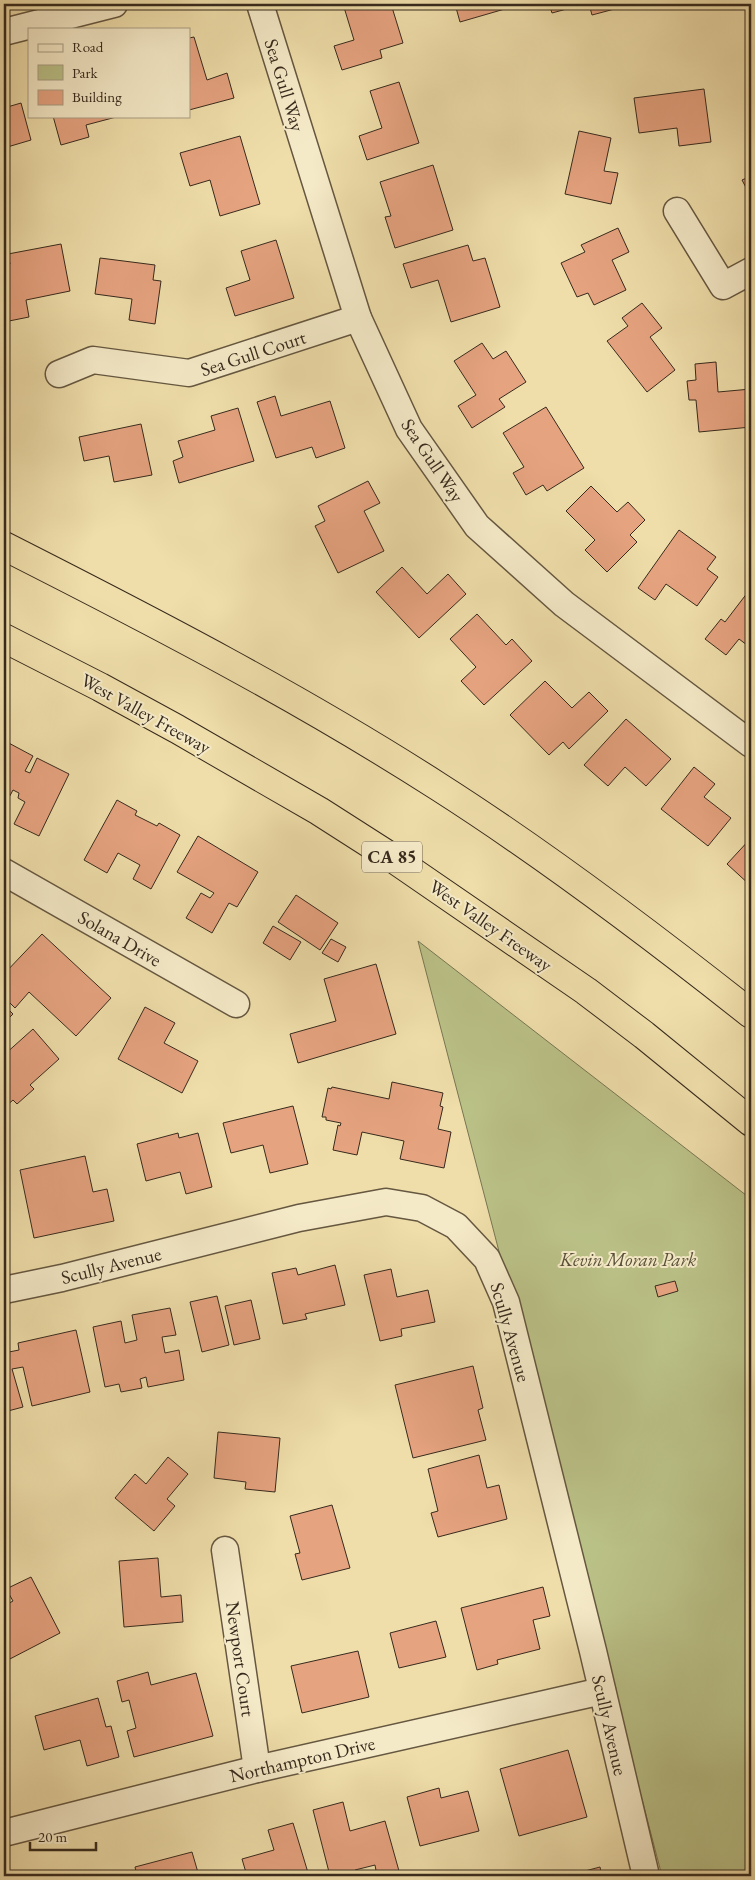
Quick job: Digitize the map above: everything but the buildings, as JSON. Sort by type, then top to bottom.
[{"type":"highway","points":[[4,546],[143,616],[297,700],[440,788],[587,887],[751,1014]]},
{"type":"highway","name":"West Valley Freeway","points":[[4,638],[100,687],[194,739],[319,811],[394,859],[586,991],[644,1035],[751,1122]]},
{"type":"street","points":[[4,32],[114,4]]},
{"type":"street","name":"Sea Gull Way","points":[[260,4],[358,318],[409,429],[478,526],[564,604],[751,744]]},
{"type":"street","points":[[677,211],[723,286],[751,270]]},
{"type":"street","name":"Sea Gull Court","points":[[59,374],[93,360],[189,373],[358,318]]},
{"type":"street","name":"Solana Drive","points":[[6,878],[236,1004]]},
{"type":"street","name":"Scully Avenue","points":[[4,1290],[80,1274],[299,1218],[386,1202],[422,1208],[456,1226],[488,1259],[506,1302],[646,1876]]},
{"type":"street","name":"Newport Court","points":[[225,1550],[257,1769]]},
{"type":"street","name":"Northampton Drive","points":[[4,1833],[257,1769],[602,1691]]},
{"type":"green space","name":"Kevin Moran Park","points":[[418,941],[751,1199],[751,1876],[662,1876]]}]
